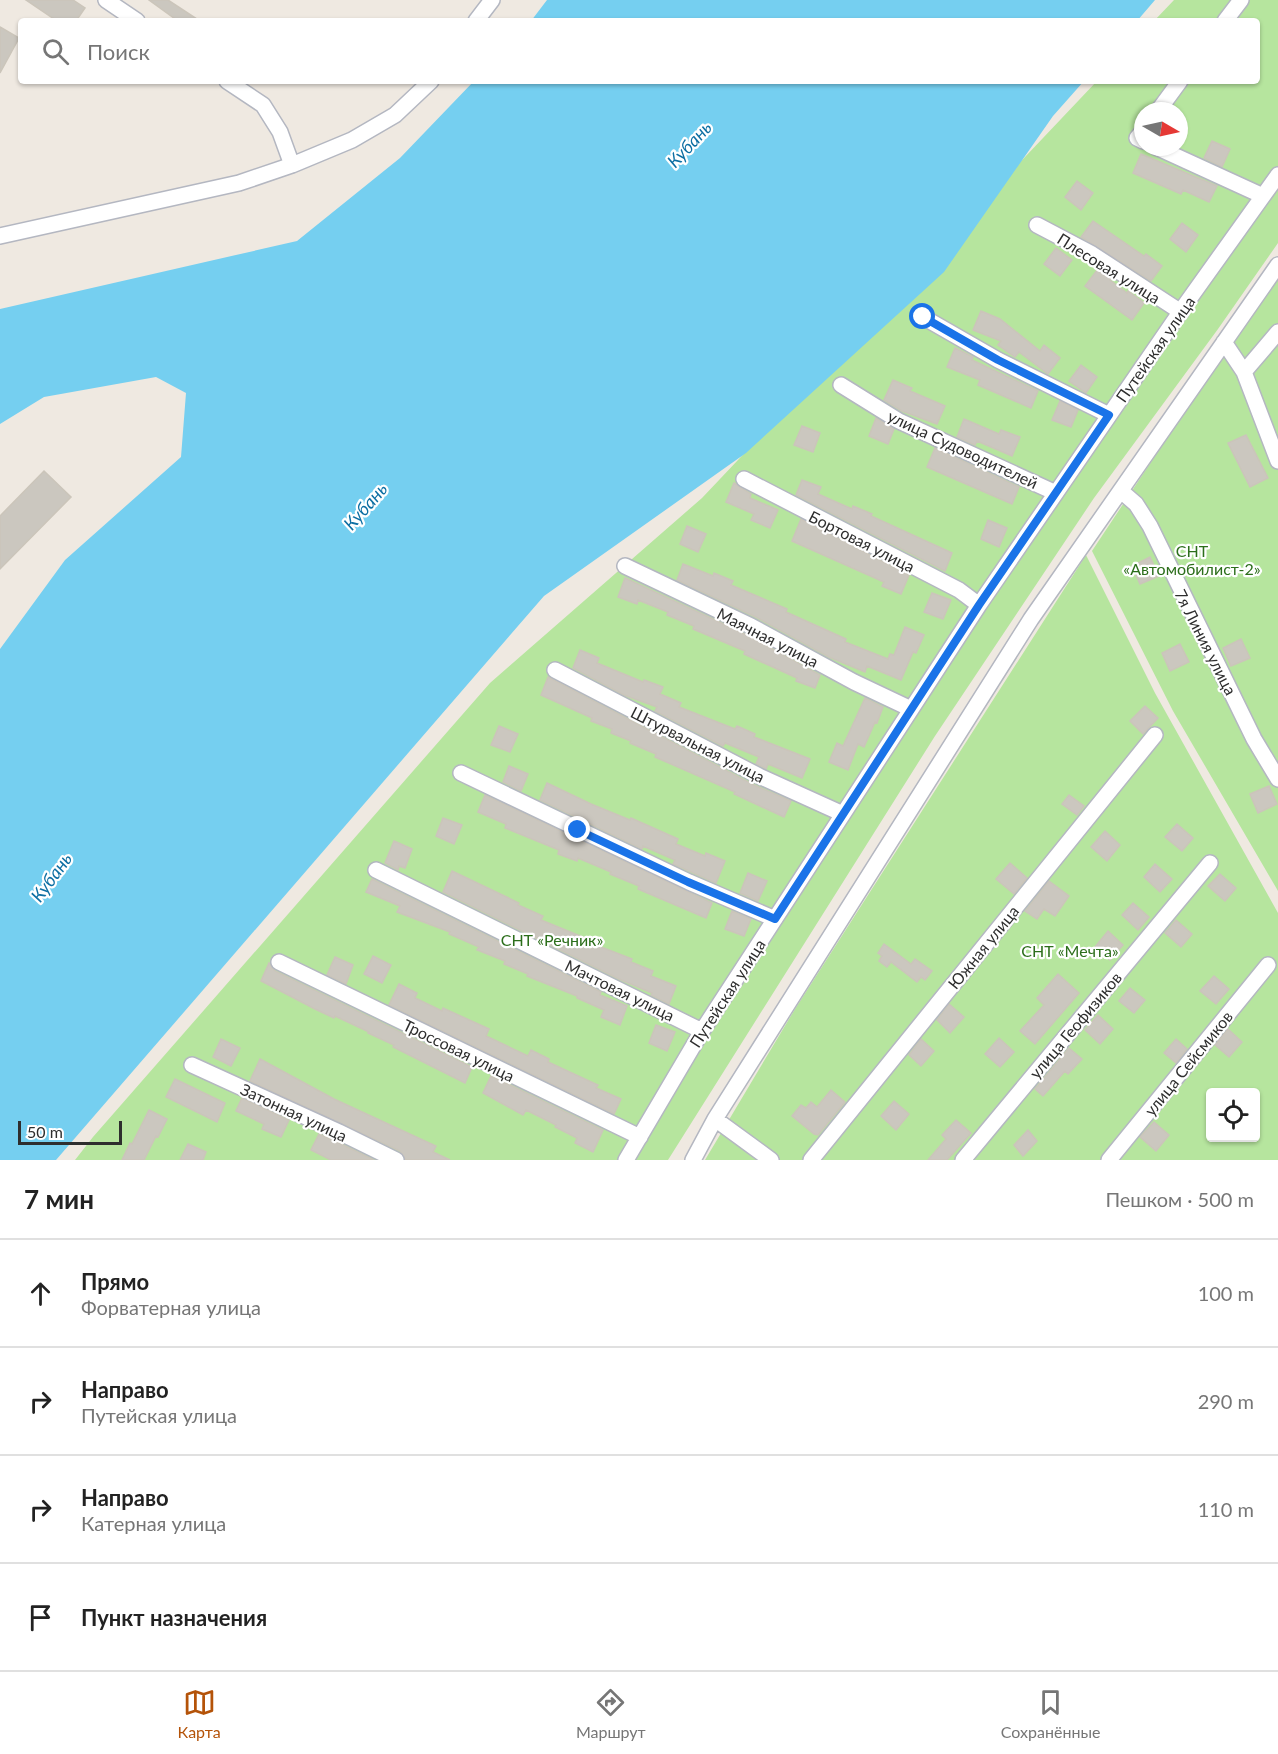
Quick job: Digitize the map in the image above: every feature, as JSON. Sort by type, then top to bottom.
[{"type":"street","points":[[106,0],[133,18]]},
{"type":"street","points":[[478,18],[492,0]]},
{"type":"street","points":[[1227,18],[1241,0]]},
{"type":"street","points":[[232,84],[263,105],[280,132],[292,165]]},
{"type":"street","points":[[0,236],[239,183],[292,165],[352,140],[395,114],[428,84]]},
{"type":"street","points":[[1165,102],[1178,84]]},
{"type":"street","points":[[1175,156],[1263,196]]},
{"type":"street","name":"Путейская улица","points":[[626,1160],[702,1031],[979,605],[1180,312],[1278,175]]},
{"type":"street","name":"Плесовая улица","points":[[1037,225],[1092,254],[1180,312]]},
{"type":"street","points":[[693,1160],[715,1119],[1031,619],[1278,265]]},
{"type":"street","points":[[923,317],[998,360],[1109,415]]},
{"type":"street","points":[[1244,372],[1278,332]]},
{"type":"street","points":[[1224,342],[1244,372],[1278,461]]},
{"type":"street","name":"улица Судоводителей","points":[[841,385],[899,421],[1056,493]]},
{"type":"street","name":"Бортовая улица","points":[[744,479],[959,590],[979,605]]},
{"type":"street","name":"7я Линия улица","points":[[1120,491],[1136,504],[1150,526],[1254,739],[1278,779]]},
{"type":"street","name":"Маячная улица","points":[[624,566],[751,626],[854,682],[911,709]]},
{"type":"street","name":"Штурвальная улица","points":[[555,670],[759,776],[843,814]]},
{"type":"street","name":"Южная улица","points":[[811,1160],[1155,735]]},
{"type":"street","points":[[461,773],[688,882],[775,919]]},
{"type":"street","name":"улица Геофизиков","points":[[963,1160],[1210,863]]},
{"type":"street","name":"Мачтовая улица","points":[[376,870],[702,1031]]},
{"type":"street","name":"Троссовая улица","points":[[279,962],[639,1137]]},
{"type":"street","name":"улица Сейсмиков","points":[[1109,1160],[1268,965]]},
{"type":"street","name":"Затонная улица","points":[[192,1065],[396,1160]]},
{"type":"street","points":[[715,1119],[771,1160]]},
{"type":"green space","name":"СНТ «Речник»","points":[[1174,0],[1278,0],[1278,243],[1094,498],[935,736],[668,1160],[75,1160],[490,683],[702,498],[1094,84],[1260,84],[1260,18],[1157,18]]},
{"type":"green space","name":"СНТ «Автомобилист-2»","points":[[1278,279],[1278,891],[1173,711],[1092,551],[1200,388]]},
{"type":"green space","name":"СНТ «Мечта»","points":[[1086,555],[1155,693],[1278,913],[1278,1160],[705,1160],[795,1009]]},
{"type":"water","points":[[547,0],[1155,0],[1140,18],[533,18]]},
{"type":"water","name":"Кубань","points":[[471,84],[1081,84],[1053,116],[944,272],[746,453],[544,596],[56,1160],[0,1160],[0,649],[65,560],[181,457],[186,393],[156,377],[44,397],[0,424],[0,309],[297,241],[400,158]]},
{"type":"building","points":[[26,0],[73,0],[85,8],[78,18],[53,18]]},
{"type":"building","points":[[149,0],[168,0],[195,18],[174,18]]},
{"type":"building","points":[[0,27],[18,37],[18,40],[0,73]]},
{"type":"building","points":[[1212,141],[1230,149],[1222,167],[1204,158]]},
{"type":"building","points":[[1140,156],[1146,156],[1217,186],[1209,202],[1183,190],[1181,194],[1133,173]]},
{"type":"building","points":[[1077,181],[1093,193],[1081,210],[1065,197]]},
{"type":"building","points":[[1093,221],[1162,266],[1151,281],[1081,237]]},
{"type":"building","points":[[1182,223],[1198,235],[1186,252],[1170,239]]},
{"type":"building","points":[[1056,248],[1072,260],[1060,276],[1044,264]]},
{"type":"building","points":[[1098,269],[1112,278],[1110,280],[1127,293],[1128,291],[1144,303],[1132,320],[1085,286]]},
{"type":"building","points":[[981,311],[1000,319],[1040,351],[1044,345],[1060,358],[1048,374],[1019,352],[1015,357],[998,345],[1001,341],[973,330]]},
{"type":"building","points":[[955,348],[973,357],[972,360],[1038,391],[1031,408],[978,385],[980,380],[947,367]]},
{"type":"building","points":[[1081,365],[1097,377],[1086,393],[1069,381]]},
{"type":"building","points":[[893,380],[912,388],[910,391],[945,406],[937,424],[902,411],[884,400]]},
{"type":"building","points":[[1060,401],[1078,410],[1071,427],[1052,420]]},
{"type":"building","points":[[876,418],[894,429],[888,444],[869,436]]},
{"type":"building","points":[[964,419],[999,434],[1001,430],[1020,437],[1012,456],[977,441],[975,445],[957,437]]},
{"type":"building","points":[[802,426],[820,433],[813,452],[794,445]]},
{"type":"building","points":[[1246,435],[1268,478],[1250,487],[1228,443]]},
{"type":"building","points":[[935,448],[1019,487],[1012,504],[927,467]]},
{"type":"building","points":[[44,471],[71,497],[0,569],[0,516]]},
{"type":"building","points":[[802,480],[821,487],[818,494],[852,509],[853,506],[872,514],[871,516],[952,553],[945,571],[796,495]]},
{"type":"building","points":[[734,483],[751,494],[750,498],[778,510],[770,528],[751,520],[754,514],[726,502]]},
{"type":"building","points":[[801,519],[909,575],[901,594],[882,586],[884,582],[792,541]]},
{"type":"building","points":[[988,520],[1007,528],[999,547],[981,539]]},
{"type":"building","points":[[687,526],[706,534],[698,552],[680,544]]},
{"type":"building","points":[[1150,557],[1159,576],[1140,584],[1132,566]]},
{"type":"building","points":[[683,564],[733,581],[731,585],[787,609],[786,612],[846,639],[845,642],[888,659],[890,654],[894,655],[905,627],[924,635],[916,653],[913,652],[901,680],[867,666],[865,672],[829,657],[756,617],[677,580]]},
{"type":"building","points":[[625,578],[747,635],[820,675],[815,688],[796,681],[797,678],[744,654],[745,651],[693,629],[694,626],[667,615],[668,612],[638,600],[637,604],[618,597]]},
{"type":"building","points":[[932,593],[951,600],[943,619],[924,612]]},
{"type":"building","points":[[1241,639],[1250,658],[1231,666],[1223,648]]},
{"type":"building","points":[[1180,644],[1189,662],[1170,671],[1162,653]]},
{"type":"building","points":[[580,650],[599,658],[597,663],[643,682],[644,680],[663,687],[660,694],[681,703],[679,707],[735,729],[737,726],[755,734],[754,737],[810,759],[802,778],[768,764],[766,769],[756,764],[759,757],[725,743],[723,746],[655,711],[657,707],[624,695],[573,668]]},
{"type":"building","points":[[548,677],[754,785],[791,801],[784,817],[734,794],[735,792],[655,757],[656,754],[611,733],[612,729],[591,721],[592,718],[541,695]]},
{"type":"building","points":[[865,698],[883,707],[864,747],[858,744],[848,770],[829,762],[837,743],[843,746]]},
{"type":"building","points":[[1145,706],[1158,718],[1143,734],[1130,721]]},
{"type":"building","points":[[499,726],[518,734],[510,752],[491,745]]},
{"type":"building","points":[[509,766],[528,774],[521,791],[503,782]]},
{"type":"building","points":[[547,783],[591,804],[630,820],[631,818],[678,839],[676,844],[705,856],[706,853],[725,861],[716,883],[673,864],[675,860],[643,846],[642,849],[540,800]]},
{"type":"building","points":[[1269,786],[1277,804],[1258,813],[1250,794]]},
{"type":"building","points":[[485,795],[712,903],[706,918],[638,889],[639,886],[610,874],[611,872],[578,858],[577,861],[558,854],[559,850],[505,828],[506,824],[478,812]]},
{"type":"building","points":[[1069,795],[1084,806],[1077,815],[1062,804]]},
{"type":"building","points":[[443,818],[462,825],[454,844],[436,836]]},
{"type":"building","points":[[1177,824],[1193,838],[1182,851],[1165,837]]},
{"type":"building","points":[[1105,831],[1120,845],[1107,861],[1091,847]]},
{"type":"building","points":[[394,841],[412,849],[405,868],[399,866],[398,870],[385,863]]},
{"type":"building","points":[[1010,863],[1027,878],[1014,894],[996,879]]},
{"type":"building","points":[[1155,864],[1172,879],[1160,892],[1144,877]]},
{"type":"building","points":[[452,871],[543,916],[541,920],[602,945],[601,947],[632,959],[631,962],[653,971],[651,976],[676,986],[669,1004],[651,995],[652,993],[443,892]]},
{"type":"building","points":[[748,873],[767,881],[758,901],[740,893]]},
{"type":"building","points":[[1220,874],[1236,888],[1225,901],[1208,886]]},
{"type":"building","points":[[372,879],[601,992],[600,995],[627,1006],[620,1025],[601,1017],[604,1010],[577,996],[527,976],[528,974],[504,964],[505,961],[477,950],[479,947],[449,934],[450,932],[397,912],[400,906],[366,892]]},
{"type":"building","points":[[1049,881],[1069,896],[1055,916],[1044,909],[1037,919],[1025,911]]},
{"type":"building","points":[[1133,903],[1149,917],[1138,930],[1122,915]]},
{"type":"building","points":[[732,911],[751,919],[744,936],[725,929]]},
{"type":"building","points":[[1176,920],[1192,934],[1181,947],[1165,933]]},
{"type":"building","points":[[1108,931],[1123,945],[1110,960],[1095,947]]},
{"type":"building","points":[[884,944],[911,964],[915,959],[932,971],[925,980],[921,977],[917,982],[891,962],[887,967],[879,961],[882,956],[878,953]]},
{"type":"building","points":[[373,956],[391,965],[382,983],[364,974]]},
{"type":"building","points":[[335,957],[353,965],[346,984],[327,975]]},
{"type":"building","points":[[269,963],[275,971],[472,1067],[465,1083],[393,1047],[394,1045],[369,1032],[335,1016],[334,1018],[261,981]]},
{"type":"building","points":[[1058,974],[1079,993],[1035,1044],[1020,1031],[1044,1005],[1037,998]]},
{"type":"building","points":[[1214,976],[1229,989],[1216,1004],[1200,991]]},
{"type":"building","points":[[399,984],[417,993],[415,998],[489,1029],[486,1036],[528,1056],[531,1050],[549,1059],[548,1062],[598,1085],[596,1088],[621,1099],[614,1114],[389,1005]]},
{"type":"building","points":[[1130,988],[1145,1000],[1134,1013],[1119,1001]]},
{"type":"building","points":[[949,1004],[964,1017],[950,1033],[937,1020]]},
{"type":"building","points":[[1098,1015],[1113,1029],[1100,1044],[1085,1030]]},
{"type":"building","points":[[656,1025],[675,1032],[667,1051],[649,1043]]},
{"type":"building","points":[[1228,1029],[1242,1042],[1229,1057],[1215,1045]]},
{"type":"building","points":[[999,1038],[1014,1052],[1000,1067],[985,1054]]},
{"type":"building","points":[[221,1039],[240,1048],[231,1066],[213,1057]]},
{"type":"building","points":[[921,1039],[934,1051],[921,1066],[909,1055]]},
{"type":"building","points":[[1176,1039],[1187,1049],[1176,1063],[1164,1053]]},
{"type":"building","points":[[1069,1048],[1082,1059],[1068,1074],[1065,1071],[1043,1096],[1035,1089]]},
{"type":"building","points":[[260,1059],[334,1099],[436,1146],[433,1152],[450,1160],[406,1160],[400,1151],[250,1081]]},
{"type":"building","points":[[491,1076],[603,1130],[593,1152],[575,1143],[577,1138],[555,1127],[556,1125],[526,1110],[523,1115],[483,1093]]},
{"type":"building","points":[[175,1079],[225,1103],[217,1122],[166,1097]]},
{"type":"building","points":[[831,1090],[845,1102],[818,1135],[814,1134],[792,1116],[801,1105],[806,1108],[811,1102],[817,1107]]},
{"type":"building","points":[[242,1098],[289,1120],[281,1137],[262,1129],[264,1124],[236,1111]]},
{"type":"building","points":[[894,1101],[909,1114],[896,1130],[881,1116]]},
{"type":"building","points":[[149,1110],[167,1119],[158,1137],[156,1136],[144,1160],[122,1160],[130,1143],[132,1144]]},
{"type":"building","points":[[956,1120],[971,1133],[947,1160],[928,1160],[946,1139],[942,1135]]},
{"type":"building","points":[[1154,1122],[1169,1135],[1156,1151],[1140,1137]]},
{"type":"building","points":[[1028,1130],[1037,1141],[1023,1156],[1014,1145]]},
{"type":"building","points":[[319,1134],[374,1160],[331,1160],[311,1150]]},
{"type":"building","points":[[188,1144],[206,1152],[203,1160],[180,1160]]},
{"type":"route","points":[[578,830],[688,882],[775,919],[979,605],[1109,415],[998,360],[923,317]]}]
